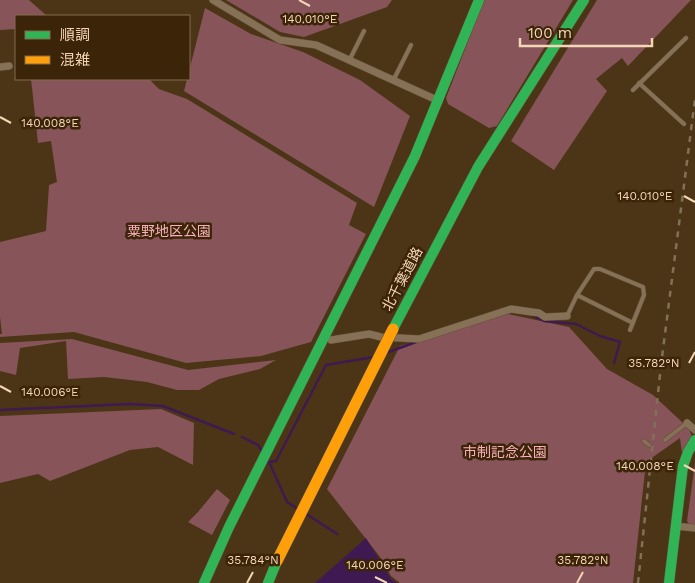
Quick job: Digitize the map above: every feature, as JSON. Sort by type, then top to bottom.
[{"type":"main road","points":[[204,583],[229,527],[416,156],[480,0]]},
{"type":"main road","name":"北千葉道路","points":[[268,583],[277,561],[393,329],[478,167],[584,0]]},
{"type":"main road","points":[[669,583],[683,466],[695,440]]},
{"type":"street","points":[[213,0],[280,40],[316,45],[439,102]]},
{"type":"street","points":[[0,67],[9,66]]},
{"type":"street","points":[[331,340],[369,334],[381,337],[419,339],[511,309],[539,313],[545,317],[567,316]]},
{"type":"street","points":[[675,526],[695,528]]},
{"type":"lane","points":[[350,61],[364,30]]},
{"type":"lane","points":[[633,90],[686,38]]},
{"type":"lane","points":[[393,81],[411,45]]},
{"type":"lane","points":[[639,83],[684,124]]},
{"type":"lane","points":[[567,316],[577,295],[594,269],[600,269],[643,287],[644,295],[630,330]]},
{"type":"lane","points":[[577,295],[633,323]]},
{"type":"lane","points":[[665,440],[692,425]]},
{"type":"lane","points":[[644,441],[649,445]]},
{"type":"green space","points":[[0,0],[29,0],[46,15],[15,15],[15,29],[0,30]]},
{"type":"green space","points":[[226,0],[392,0],[387,7],[304,37],[280,32]]},
{"type":"green space","points":[[484,0],[573,0],[497,126],[489,128],[448,104],[446,98]]},
{"type":"green space","points":[[597,0],[691,0],[628,66],[622,58],[596,79],[607,91],[554,170],[511,141]]},
{"type":"green space","points":[[205,8],[251,34],[303,52],[360,80],[410,116],[374,207],[184,91],[187,80],[190,80],[190,67]]},
{"type":"green space","name":"粟野地区公園","points":[[31,80],[150,80],[159,89],[187,99],[357,203],[349,225],[366,234],[311,342],[261,356],[186,363],[74,332],[0,337],[0,334],[2,334],[0,317],[0,242],[46,231],[49,185],[57,182],[51,141],[38,143]]},
{"type":"green space","name":"市制記念公園","points":[[508,314],[569,327],[607,369],[653,395],[690,431],[692,437],[682,453],[680,438],[646,462],[633,583],[400,583],[391,576],[380,557],[327,489],[400,346]]},
{"type":"green space","points":[[72,339],[188,370],[276,360],[260,369],[219,379],[199,390],[177,390],[147,382],[104,377],[68,379],[66,341],[20,348],[16,375],[0,371],[0,343]]},
{"type":"green space","points":[[161,409],[194,423],[193,465],[158,447],[130,450],[50,481],[38,474],[0,483],[0,416]]},
{"type":"green space","points":[[695,463],[695,524],[689,524],[687,521]]},
{"type":"green space","points":[[217,489],[230,500],[212,535],[188,522]]},
{"type":"shaded area","points":[[366,538],[391,579],[397,583],[315,583]]},
{"type":"waterway","points":[[532,315],[544,321],[576,324],[600,336],[620,342],[614,363]]},
{"type":"waterway","points":[[386,353],[416,342]]},
{"type":"waterway","points":[[268,462],[276,461],[326,365],[374,357]]},
{"type":"waterway","points":[[0,410],[129,404],[163,406],[234,434]]},
{"type":"waterway","points":[[242,437],[258,445],[262,451]]},
{"type":"waterway","points":[[269,462],[287,502],[298,509]]},
{"type":"waterway","points":[[305,513],[337,534]]},
{"type":"railway","points":[[638,583],[661,365],[695,99]]},
{"type":"traffic: fast","points":[[204,583],[229,527],[415,156],[479,0]]},
{"type":"traffic: fast","points":[[393,329],[478,167],[584,0]]},
{"type":"traffic: fast","points":[[669,583],[683,466],[695,440]]},
{"type":"traffic: fast","points":[[268,583],[277,561]]},
{"type":"traffic: slow","points":[[277,561],[393,329]]}]
